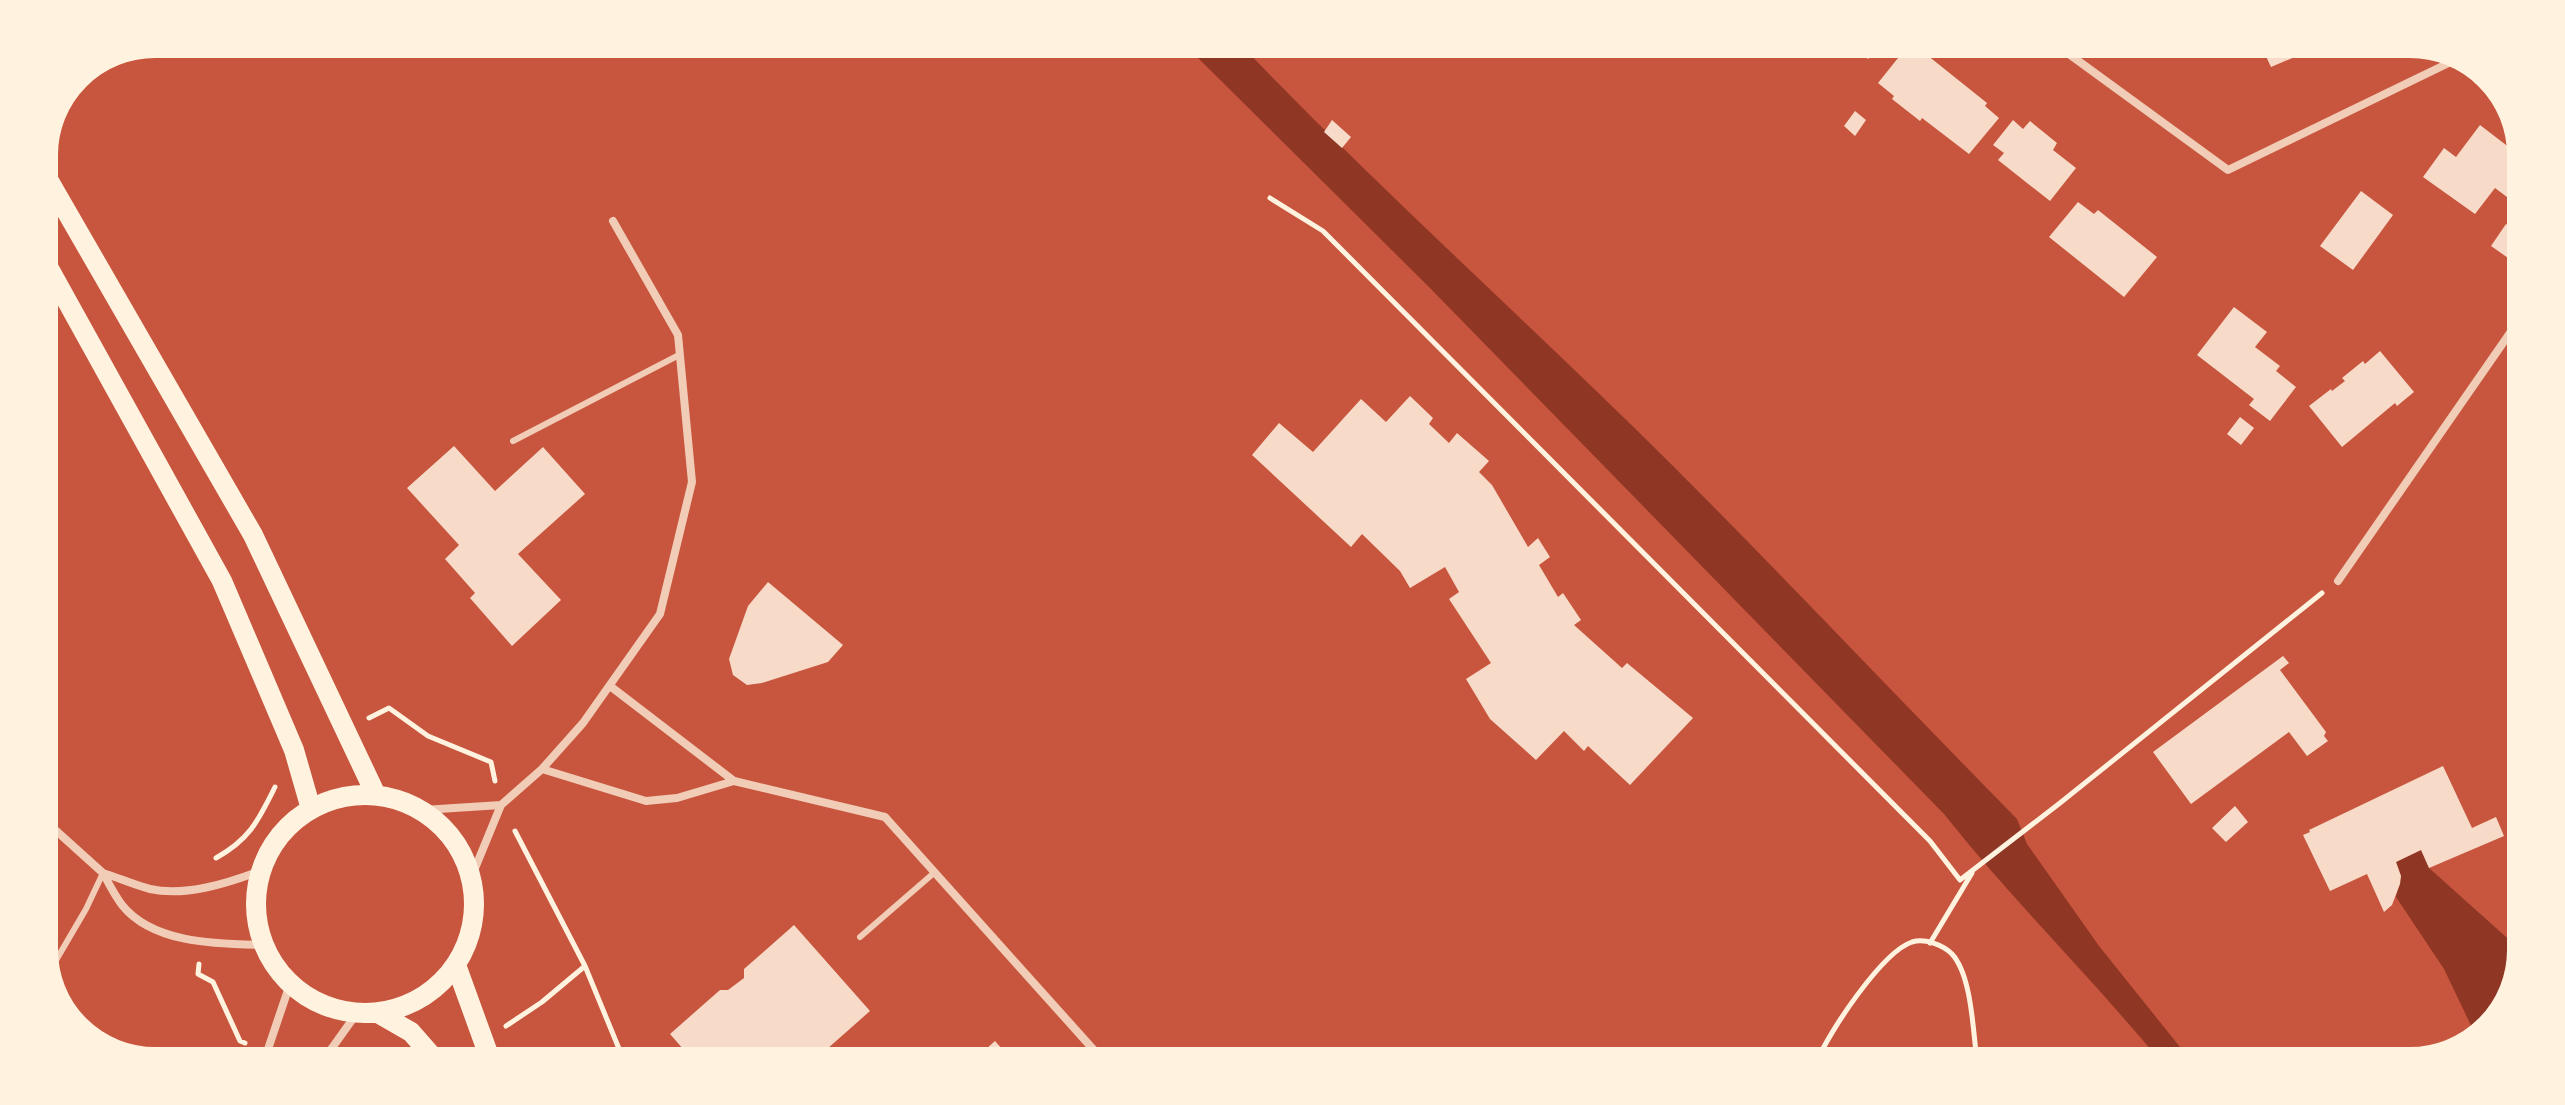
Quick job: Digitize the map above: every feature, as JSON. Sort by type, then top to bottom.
[{"type":"main road","points":[[56,193],[253,535],[376,795]]},
{"type":"main road","points":[[56,281],[222,581],[294,750],[311,809]]},
{"type":"main road","points":[[376,795],[400,800],[423,810],[445,828],[461,851],[471,878],[475,908],[470,938],[456,965],[435,988],[409,1004],[378,1013],[357,1013],[333,1009],[310,999],[290,984],[274,966],[262,945],[256,921],[255,896],[260,871],[271,846],[289,825],[311,809],[342,796],[376,795]]},
{"type":"main road","points":[[456,965],[486,1049]]},
{"type":"main road","points":[[378,1013],[411,1032],[426,1049]]},
{"type":"street","points":[[2072,56],[2228,170],[2447,64]]},
{"type":"street","points":[[471,878],[501,805],[542,769],[583,723],[660,614],[692,482],[678,335],[613,221]]},
{"type":"street","points":[[2338,581],[2509,334]]},
{"type":"street","points":[[610,686],[734,781],[885,817],[1093,1049]]},
{"type":"street","points":[[542,769],[646,801],[677,798],[734,781]]},
{"type":"street","points":[[423,810],[501,805]]},
{"type":"street","points":[[56,831],[103,873],[123,906],[147,926],[202,943],[262,945]]},
{"type":"street","points":[[103,873],[153,890],[199,889],[260,871]]},
{"type":"street","points":[[269,1049],[290,984]]},
{"type":"street","points":[[331,1049],[357,1013]]},
{"type":"lane","points":[[513,441],[679,355]]},
{"type":"lane","points":[[860,937],[935,872]]},
{"type":"lane","points":[[57,959],[103,873]]},
{"type":"path","points":[[1270,198],[1323,231],[1930,841],[1960,880],[2338,581]]},
{"type":"path","points":[[389,708],[428,736],[491,762],[501,805],[585,966],[619,1049]]},
{"type":"path","points":[[1930,943],[1978,866]]},
{"type":"path","points":[[1824,1049],[1845,1014],[1891,954],[1912,942],[1925,941],[1953,955],[1964,979],[1975,1049]]},
{"type":"path","points":[[486,1049],[585,966]]},
{"type":"path","points":[[198,974],[213,982],[240,1041],[257,1049]]},
{"type":"shaded area","points":[[1196,56],[1252,56],[1715,508],[2017,819],[2027,844],[2099,946],[2182,1049],[2150,1049],[1944,814],[1429,287]]},
{"type":"shaded area","points":[[2421,850],[2429,868],[2509,940],[2507,969],[2501,988],[2492,1005],[2472,1027],[2444,969],[2396,897],[2401,876],[2396,862]]},
{"type":"building","points":[[1900,56],[1928,56],[1987,103],[1985,106],[1999,118],[1969,154],[1922,118],[1920,121],[1892,99],[1894,96],[1878,83]]},
{"type":"building","points":[[2266,56],[2297,56],[2271,67]]},
{"type":"building","points":[[1855,111],[1866,120],[1855,136],[1844,126]]},
{"type":"building","points":[[1332,120],[1351,137],[1342,148],[1324,132]]},
{"type":"building","points":[[2013,120],[2023,129],[2030,121],[2057,143],[2053,150],[2076,168],[2050,201],[1998,160],[2004,153],[1993,145]]},
{"type":"building","points":[[2480,125],[2509,147],[2509,198],[2495,188],[2475,214],[2423,177],[2444,148],[2456,157]]},
{"type":"building","points":[[2361,191],[2393,215],[2353,270],[2320,246]]},
{"type":"building","points":[[2078,202],[2094,214],[2098,210],[2157,257],[2124,297],[2049,237]]},
{"type":"building","points":[[2506,224],[2509,226],[2509,259],[2491,246]]},
{"type":"building","points":[[2234,307],[2267,332],[2255,347],[2280,366],[2276,371],[2296,387],[2270,421],[2249,405],[2254,399],[2197,355]]},
{"type":"building","points":[[2380,351],[2414,392],[2397,406],[2395,403],[2342,447],[2309,406],[2345,381],[2342,378],[2363,361],[2365,364]]},
{"type":"building","points":[[1410,396],[1433,418],[1429,424],[1449,443],[1457,433],[1489,461],[1479,472],[1492,485],[1528,547],[1538,538],[1550,557],[1539,565],[1558,597],[1563,593],[1581,620],[1574,625],[1622,668],[1627,663],[1693,718],[1630,785],[1588,746],[1584,751],[1564,731],[1536,760],[1490,719],[1466,679],[1491,663],[1449,599],[1459,592],[1445,567],[1410,588],[1400,571],[1362,534],[1351,547],[1252,455],[1279,423],[1313,452],[1361,399],[1386,422]]},
{"type":"building","points":[[2240,417],[2254,428],[2241,445],[2227,434]]},
{"type":"building","points":[[454,446],[495,491],[543,447],[585,494],[518,554],[561,600],[512,646],[470,598],[475,593],[445,559],[459,545],[407,488]]},
{"type":"building","points":[[768,582],[843,645],[828,662],[747,685],[733,675],[729,659],[748,606]]},
{"type":"building","points":[[2283,656],[2289,663],[2280,670],[2326,732],[2324,736],[2328,741],[2307,756],[2289,732],[2191,804],[2153,752]]},
{"type":"building","points":[[2443,766],[2472,828],[2496,817],[2504,836],[2429,868],[2421,850],[2396,862],[2401,876],[2400,884],[2392,905],[2384,912],[2367,874],[2330,891],[2303,835]]},
{"type":"building","points":[[2235,806],[2248,822],[2226,842],[2212,828]]},
{"type":"building","points":[[794,925],[870,1011],[827,1049],[683,1049],[670,1034],[720,990],[728,990],[744,978],[744,969]]},
{"type":"building","points":[[995,1041],[1002,1049],[986,1049]]}]
